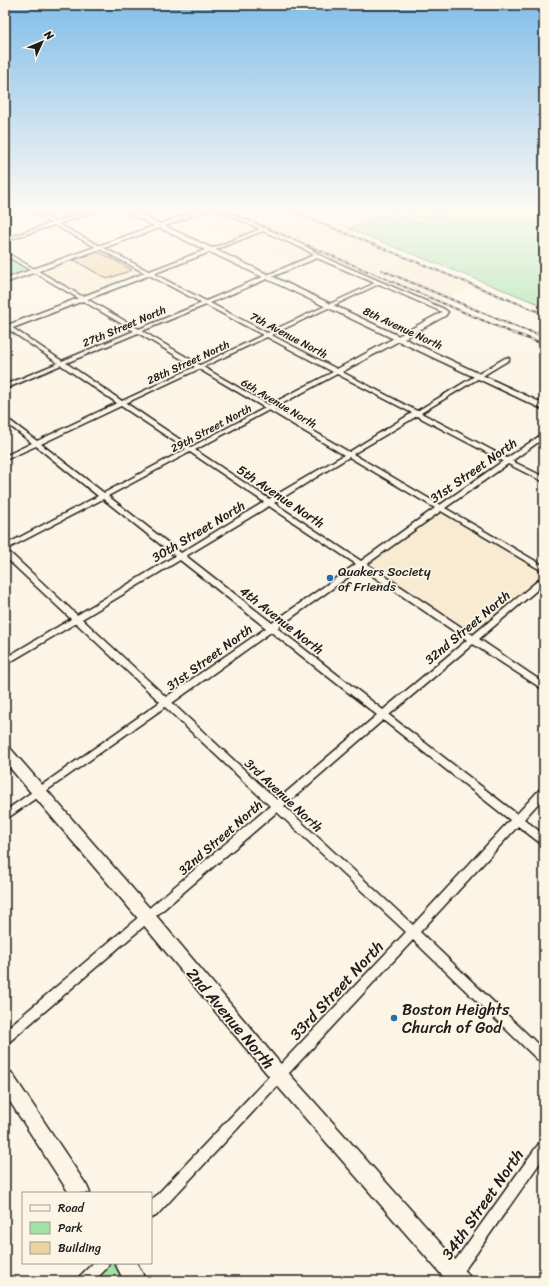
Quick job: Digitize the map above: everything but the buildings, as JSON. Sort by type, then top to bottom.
[{"type":"street","name":"6th Avenue North","points":[[31,268],[544,570]]},
{"type":"street","points":[[5,280],[40,268]]},
{"type":"street","name":"7th Avenue North","points":[[139,268],[544,480]]},
{"type":"street","points":[[6,327],[162,268]]},
{"type":"street","name":"8th Avenue North","points":[[249,268],[544,407]]},
{"type":"street","name":"27th Street North","points":[[5,386],[287,268]]},
{"type":"street","points":[[344,268],[378,283]]},
{"type":"street","name":"28th Street North","points":[[5,458],[378,283]]},
{"type":"street","name":"29th Street North","points":[[5,548],[443,316],[446,312],[378,283]]},
{"type":"street","name":"5th Avenue North","points":[[6,327],[191,449],[544,686]]},
{"type":"street","name":"30th Street North","points":[[5,662],[507,359]]},
{"type":"street","name":"4th Avenue North","points":[[5,419],[544,841]]},
{"type":"street","name":"31st Street North","points":[[5,816],[544,435]]},
{"type":"street","name":"3rd Avenue North","points":[[5,553],[413,932],[544,1058]]},
{"type":"street","name":"32nd Street North","points":[[5,1038],[383,715],[544,580]]},
{"type":"street","name":"2nd Avenue North","points":[[5,752],[147,917],[279,1075],[455,1278]]},
{"type":"street","name":"33rd Street North","points":[[152,1210],[544,791]]},
{"type":"street","points":[[5,1078],[79,1192]]},
{"type":"street","name":"34th Street North","points":[[455,1278],[544,1146]]},
{"type":"street","points":[[85,1281],[101,1264]]},
{"type":"street","points":[[126,1264],[136,1281]]},
{"type":"shaded area","points":[[40,268],[139,268],[149,273],[82,299],[34,270]]},
{"type":"shaded area","points":[[362,268],[430,268],[472,285],[440,301]]},
{"type":"shaded area","points":[[439,509],[544,569],[544,579],[473,639],[361,564]]},
{"type":"green space","points":[[5,268],[31,268],[34,270],[5,281]]},
{"type":"green space","points":[[448,268],[544,268],[544,306]]},
{"type":"green space","points":[[101,1264],[126,1264],[136,1281],[85,1281]]},
{"type":"railway","points":[[361,268],[515,334]]},
{"type":"railway","points":[[431,268],[544,314]]},
{"type":"railway","points":[[382,270],[519,328],[538,334]]},
{"type":"railway","points":[[513,333],[544,344]]},
{"type":"railway","points":[[538,334],[544,336]]},
{"type":"place","name":"Quakers Society of Friends","points":[[330,578]]},
{"type":"place","name":"Boston Heights Church of God","points":[[394,1018]]}]
